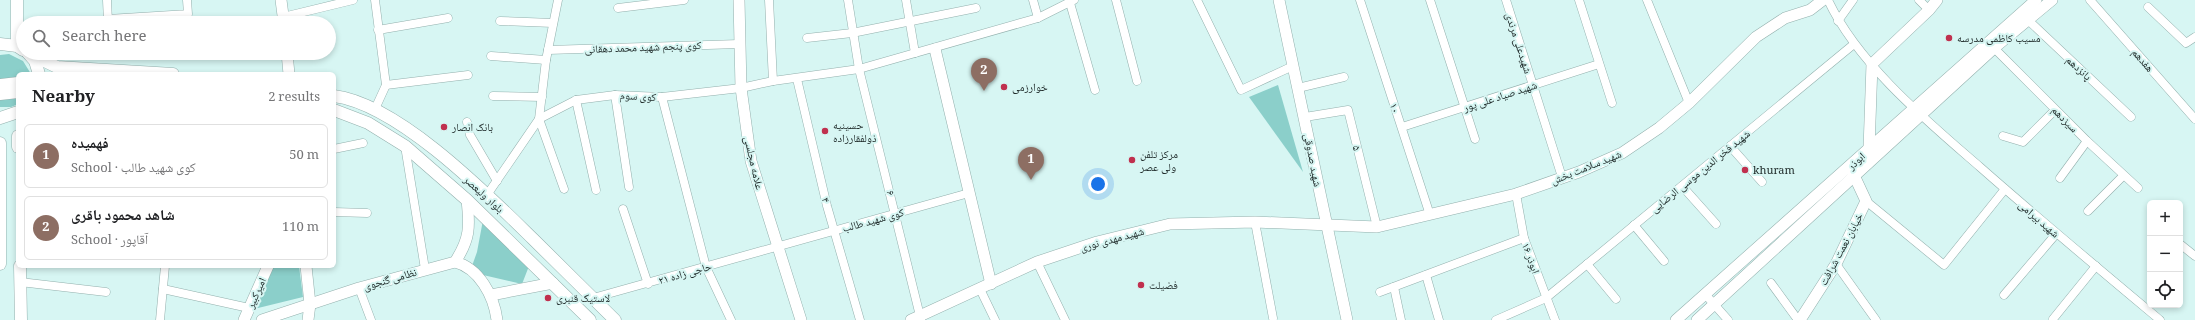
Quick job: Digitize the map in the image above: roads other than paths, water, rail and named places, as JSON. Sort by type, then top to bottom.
[{"type":"main road","points":[[17,0],[18,16]]},
{"type":"main road","points":[[281,0],[281,16]]},
{"type":"main road","name":"علامه مجلسی","points":[[739,0],[741,88],[751,161],[801,320]]},
{"type":"main road","name":"شهید صدوقی","points":[[1279,0],[1347,320]]},
{"type":"main road","name":"شهید سلامت بخش","points":[[1326,226],[1377,227],[1516,194],[1562,178],[1622,153],[1659,128],[1689,103],[1756,37],[1785,18],[1810,10],[1823,0]]},
{"type":"main road","points":[[1869,149],[1872,64],[1929,10],[1937,0]]},
{"type":"main road","name":"ابوذر","points":[[1698,320],[1852,172],[2036,0]]},
{"type":"main road","name":"ابوذر","points":[[1676,320],[1705,294],[1852,172],[1869,149],[1917,112],[2052,0]]},
{"type":"main road","points":[[0,44],[16,47]]},
{"type":"main road","points":[[935,49],[991,284]]},
{"type":"main road","points":[[34,60],[38,72]]},
{"type":"main road","points":[[38,60],[54,71],[94,72]]},
{"type":"main road","points":[[288,60],[289,72]]},
{"type":"main road","points":[[0,85],[16,83]]},
{"type":"main road","points":[[0,94],[16,92]]},
{"type":"main road","name":"بلوار ولیعصر","points":[[336,97],[375,109],[411,131],[488,195],[615,320]]},
{"type":"main road","name":"بلوار ولیعصر","points":[[336,111],[368,123],[405,146],[467,200],[590,320]]},
{"type":"main road","points":[[0,118],[16,113]]},
{"type":"main road","points":[[0,143],[0,264]]},
{"type":"main road","name":"خیابان نعمت شرافت","points":[[1799,320],[1836,264],[1866,201],[1852,172]]},
{"type":"main road","points":[[467,200],[470,224],[466,245],[455,262],[465,265],[476,275],[491,295],[497,320]]},
{"type":"main road","name":"شهید مهدی نوری","points":[[917,319],[1037,262],[1097,242],[1170,224],[1255,222],[1326,226]]},
{"type":"main road","name":"نظامی گنجوی","points":[[262,320],[359,288],[455,262]]},
{"type":"main road","points":[[20,268],[21,320]]},
{"type":"main road","name":"امیرکبیر","points":[[244,320],[267,268]]},
{"type":"main road","points":[[306,268],[310,304],[308,320]]},
{"type":"main road","points":[[491,295],[553,283]]},
{"type":"street","points":[[107,0],[108,16]]},
{"type":"street","points":[[165,16],[188,14],[187,0]]},
{"type":"street","points":[[298,16],[351,0]]},
{"type":"street","points":[[374,0],[386,85],[375,109]]},
{"type":"street","points":[[488,195],[539,119],[546,60],[558,0]]},
{"type":"street","points":[[618,8],[684,0]]},
{"type":"street","points":[[769,0],[773,81]]},
{"type":"street","name":"۶","points":[[848,0],[852,33],[859,69],[896,214],[917,319]]},
{"type":"street","points":[[906,0],[908,23],[915,53]]},
{"type":"street","points":[[1033,0],[1038,18]]},
{"type":"street","points":[[1116,0],[1137,81]]},
{"type":"street","points":[[1197,0],[1242,90],[1293,66]]},
{"type":"street","name":"۱۰","points":[[1360,0],[1430,215]]},
{"type":"street","points":[[1430,0],[1475,139]]},
{"type":"street","name":"شهیدعلی مرندی","points":[[1506,0],[1562,178]]},
{"type":"street","points":[[1579,0],[1612,103]]},
{"type":"street","points":[[1647,0],[1689,103]]},
{"type":"street","points":[[1828,0],[1838,21],[1854,44],[1872,64]]},
{"type":"street","points":[[1838,21],[1853,0]]},
{"type":"street","points":[[1918,0],[1929,10]]},
{"type":"street","name":"هفدهم","points":[[2090,0],[2195,119]]},
{"type":"street","points":[[1072,2],[1095,90]]},
{"type":"street","name":"کوی سوم","points":[[539,119],[576,100],[615,95],[662,97],[741,88],[773,81],[797,79],[859,69],[915,53],[935,49],[1038,18],[1072,2]]},
{"type":"street","points":[[2148,7],[2186,43],[2195,37]]},
{"type":"street","points":[[807,38],[852,33],[908,23],[976,8]]},
{"type":"street","points":[[378,30],[448,18]]},
{"type":"street","name":"پانزدهم","points":[[2028,20],[2131,117]]},
{"type":"street","points":[[500,21],[553,24]]},
{"type":"street","name":"کوی پنجم شهید محمد دهقانی","points":[[548,50],[739,44]]},
{"type":"street","name":"شهید فخر الدین موسی الرضایی","points":[[1546,298],[1854,44]]},
{"type":"street","name":"سیزدهم","points":[[1994,48],[2087,141],[2123,176],[2138,188]]},
{"type":"street","points":[[491,56],[546,60]]},
{"type":"street","name":"شهید صیاد علی پور","points":[[1402,127],[1599,64]]},
{"type":"street","name":"شهید بیرامی","points":[[1872,64],[1917,112],[2056,234],[2160,320]]},
{"type":"street","points":[[386,85],[468,75]]},
{"type":"street","points":[[1298,88],[1344,77]]},
{"type":"street","name":"۴","points":[[797,79],[834,231],[860,320]]},
{"type":"street","points":[[615,95],[629,187]]},
{"type":"street","points":[[493,96],[542,97]]},
{"type":"street","points":[[662,97],[706,267],[731,320]]},
{"type":"street","points":[[576,100],[596,190]]},
{"type":"street","name":"۵","points":[[1305,117],[1348,110],[1377,227]]},
{"type":"street","points":[[2003,136],[2023,142],[2056,110]]},
{"type":"street","points":[[539,119],[564,189]]},
{"type":"street","points":[[467,122],[470,135],[497,181]]},
{"type":"street","points":[[2060,178],[2087,141]]},
{"type":"street","points":[[336,149],[363,143]]},
{"type":"street","points":[[405,146],[426,269]]},
{"type":"street","points":[[1730,146],[1762,182]]},
{"type":"street","points":[[2088,211],[2123,176]]},
{"type":"street","points":[[1682,186],[1716,224]]},
{"type":"street","points":[[1866,201],[1944,265],[2005,189]]},
{"type":"street","name":"کوی شهید طالب","points":[[777,246],[969,193]]},
{"type":"street","name":"۱۶ ابوذر","points":[[1516,194],[1524,238],[1555,320]]},
{"type":"street","points":[[623,209],[648,284]]},
{"type":"street","points":[[336,212],[367,213]]},
{"type":"street","points":[[1255,222],[1273,318]]},
{"type":"street","points":[[1634,225],[1664,261]]},
{"type":"street","points":[[2004,295],[2056,234]]},
{"type":"street","points":[[1380,292],[1524,238]]},
{"type":"street","name":"۲۱ حاجی زاده","points":[[593,298],[648,284],[777,246]]},
{"type":"street","points":[[2183,246],[2195,256]]},
{"type":"street","points":[[1037,262],[1065,320]]},
{"type":"street","points":[[1587,264],[1616,298]]},
{"type":"street","points":[[1836,264],[1876,320]]},
{"type":"street","points":[[2052,319],[2096,266]]},
{"type":"street","points":[[160,320],[166,268]]},
{"type":"street","points":[[1426,275],[1439,320]]},
{"type":"street","points":[[20,282],[106,292]]},
{"type":"street","points":[[1771,283],[1799,320]]},
{"type":"street","points":[[1394,287],[1401,320]]},
{"type":"street","points":[[359,288],[371,320]]},
{"type":"street","points":[[163,289],[249,308]]},
{"type":"street","points":[[980,289],[995,320]]},
{"type":"street","points":[[1705,294],[1728,320]]},
{"type":"street","points":[[1496,320],[1546,298]]},
{"type":"place","name":"مسیب کاظمی مدرسه","points":[[1949,38]]},
{"type":"place","name":"خوارزمی","points":[[1004,87]]},
{"type":"place","name":"شاهد محمود باقری","points":[[984,91]]},
{"type":"place","name":"بانک انصار","points":[[444,127]]},
{"type":"place","name":"حسینیه ذولفقارزاده","points":[[825,131]]},
{"type":"place","name":"مرکز تلفن ولی عصر","points":[[1132,160]]},
{"type":"place","name":"khuram","points":[[1745,170]]},
{"type":"place","name":"فهمیده","points":[[1031,180]]},
{"type":"place","name":"فضیلت","points":[[1141,285]]},
{"type":"place","name":"لاستیک قنبری","points":[[548,298]]}]
